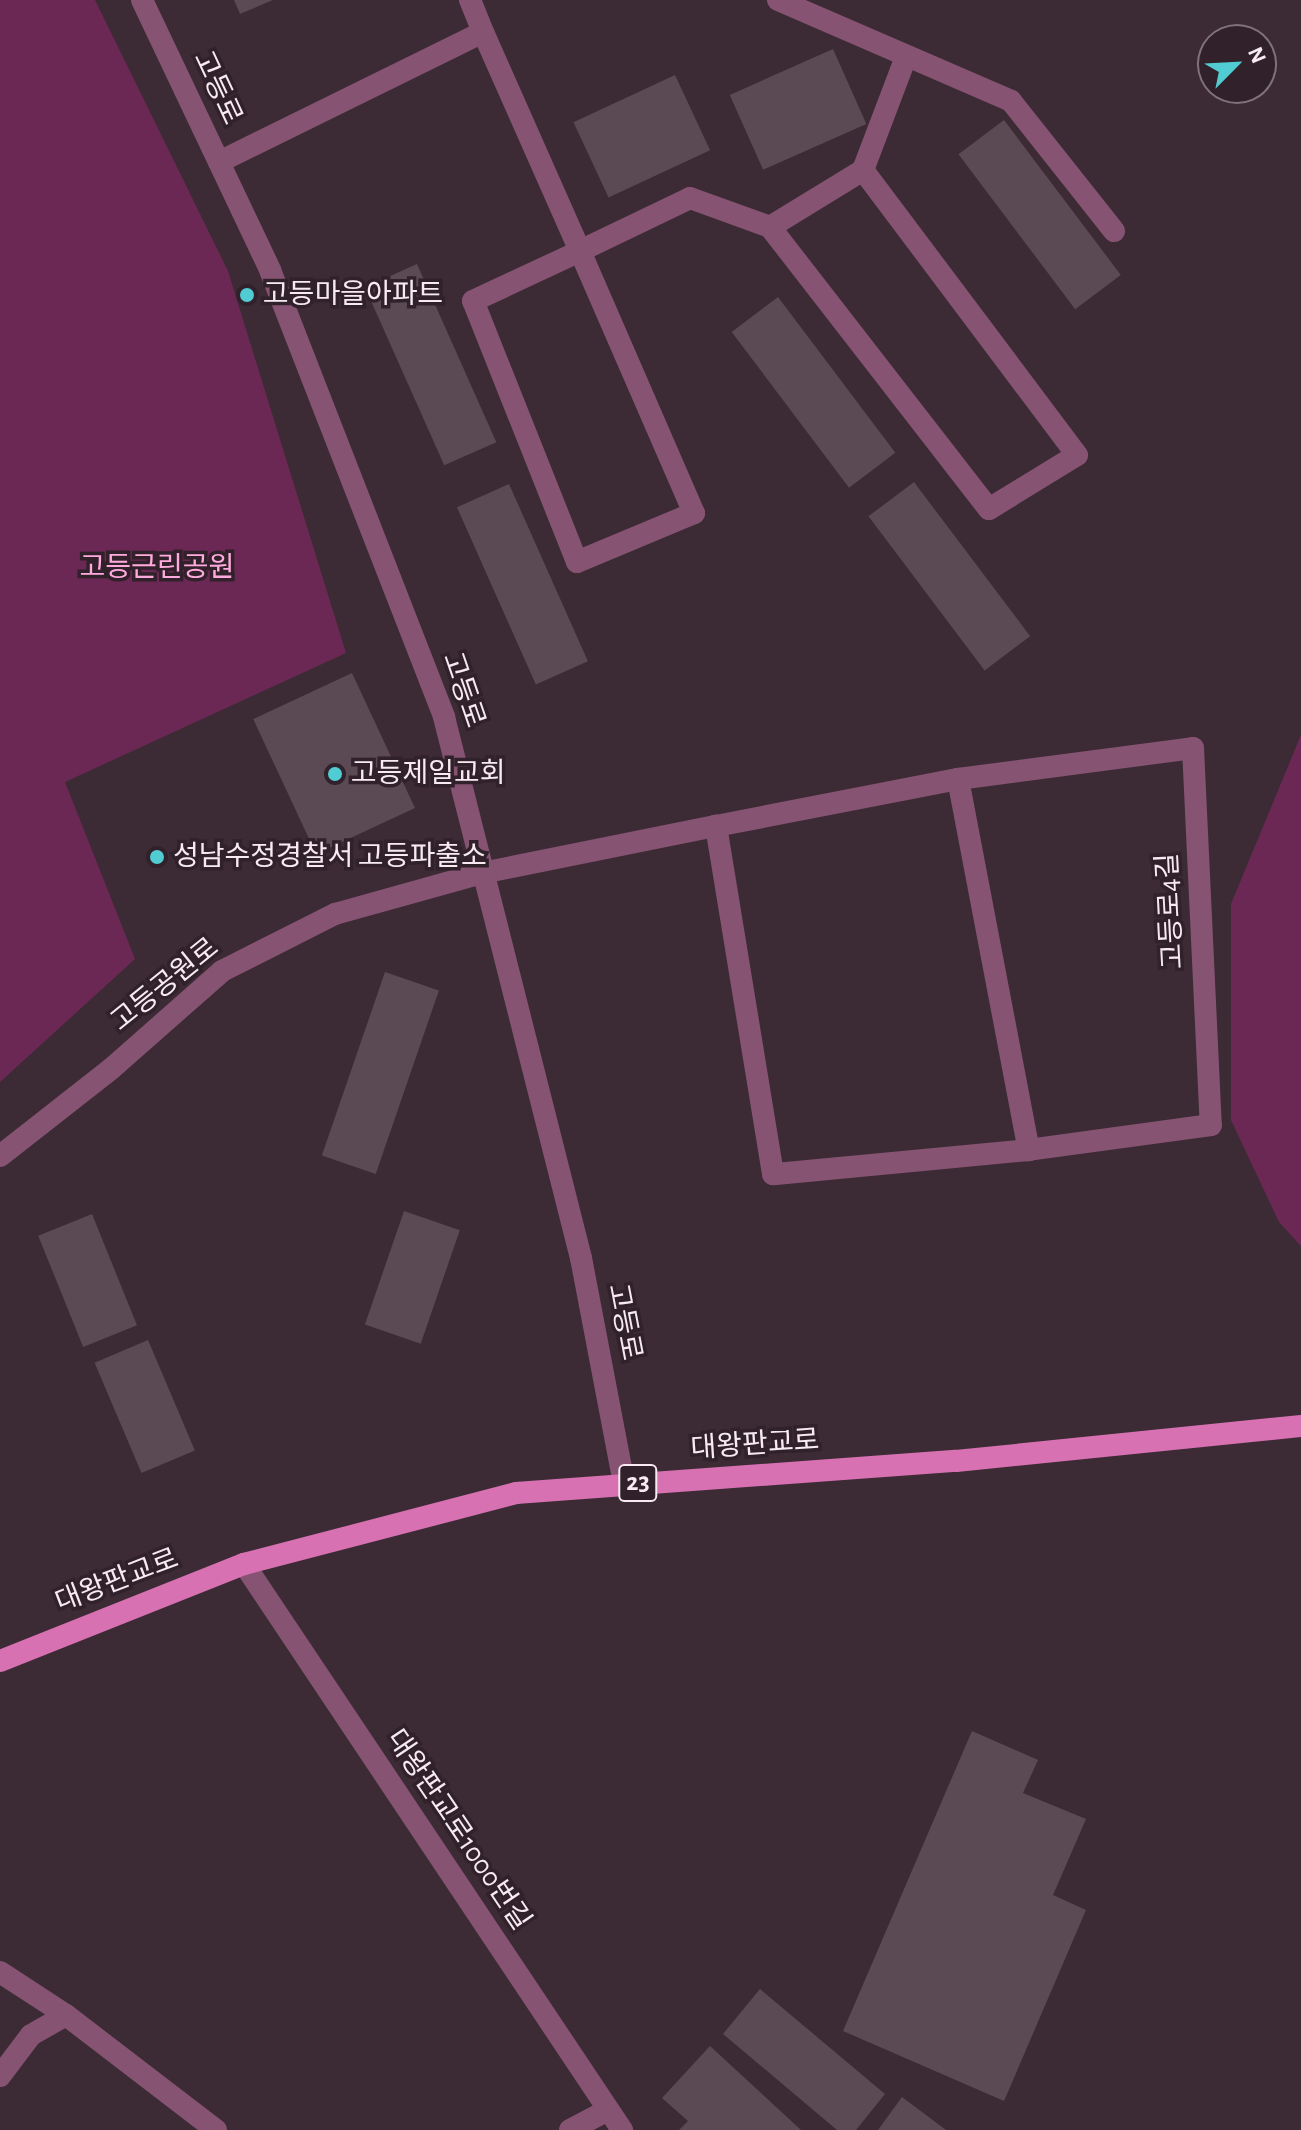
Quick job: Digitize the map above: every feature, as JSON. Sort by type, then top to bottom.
[{"type":"main road","name":"대왕판교로","points":[[0,1661],[244,1564],[516,1493],[956,1461],[1301,1426]]},
{"type":"street","name":"고등로","points":[[142,0],[270,270],[444,717],[581,1258],[624,1484]]},
{"type":"street","points":[[470,0],[483,32],[580,251],[694,513],[577,562],[473,301],[580,251],[690,198],[770,227],[989,509],[1077,455],[863,170]]},
{"type":"street","points":[[778,0],[1011,101],[1114,231]]},
{"type":"street","points":[[219,162],[483,32]]},
{"type":"street","points":[[770,227],[863,170],[906,57]]},
{"type":"street","name":"고등로4길","points":[[482,873],[716,826],[958,779],[1193,748],[1211,1125],[1029,1150],[773,1174],[716,826]]},
{"type":"street","points":[[958,779],[1029,1150]]},
{"type":"street","name":"고등공원로","points":[[0,1156],[111,1069],[222,971],[335,914],[482,873]]},
{"type":"street","name":"대왕판교로1000번길","points":[[244,1564],[622,2130]]},
{"type":"street","points":[[0,1972],[66,2015],[216,2130]]},
{"type":"street","points":[[0,2076],[31,2035],[66,2015]]},
{"type":"street","points":[[570,2130],[608,2110]]},
{"type":"green space","name":"고등근린공원","points":[[0,0],[95,0],[228,271],[346,653],[65,782],[135,959],[0,1082]]},
{"type":"green space","points":[[1301,735],[1301,1246],[1279,1222],[1231,1120],[1231,904]]},
{"type":"building","points":[[234,0],[273,0],[240,14]]},
{"type":"building","points":[[833,49],[866,124],[763,170],[730,95]]},
{"type":"building","points":[[675,75],[710,150],[609,198],[573,122]]},
{"type":"building","points":[[1004,120],[1121,275],[1075,309],[958,154]]},
{"type":"building","points":[[417,264],[496,442],[444,465],[365,287]]},
{"type":"building","points":[[778,297],[895,453],[849,488],[732,332]]},
{"type":"building","points":[[914,482],[1030,636],[985,670],[868,516]]},
{"type":"building","points":[[509,484],[588,661],[536,684],[457,507]]},
{"type":"building","points":[[352,673],[415,808],[316,854],[253,719]]},
{"type":"building","points":[[385,972],[439,991],[376,1174],[322,1155]]},
{"type":"building","points":[[404,1211],[460,1230],[421,1344],[365,1324]]},
{"type":"building","points":[[92,1214],[137,1325],[83,1347],[38,1236]]},
{"type":"building","points":[[148,1340],[195,1450],[141,1473],[95,1363]]},
{"type":"building","points":[[972,1731],[1038,1760],[1023,1793],[1086,1819],[1053,1895],[1086,1910],[1004,2101],[843,2031]]},
{"type":"building","points":[[760,1989],[885,2094],[856,2130],[837,2130],[723,2034]]},
{"type":"building","points":[[710,2046],[801,2130],[679,2130],[688,2121],[662,2098]]},
{"type":"building","points":[[902,2097],[946,2130],[878,2130]]},
{"type":"place","name":"고등마을아파트","points":[[247,295]]},
{"type":"place","name":"고등제일교회","points":[[335,774]]},
{"type":"place","name":"성남수정경찰서 고등파출소","points":[[157,857]]}]
